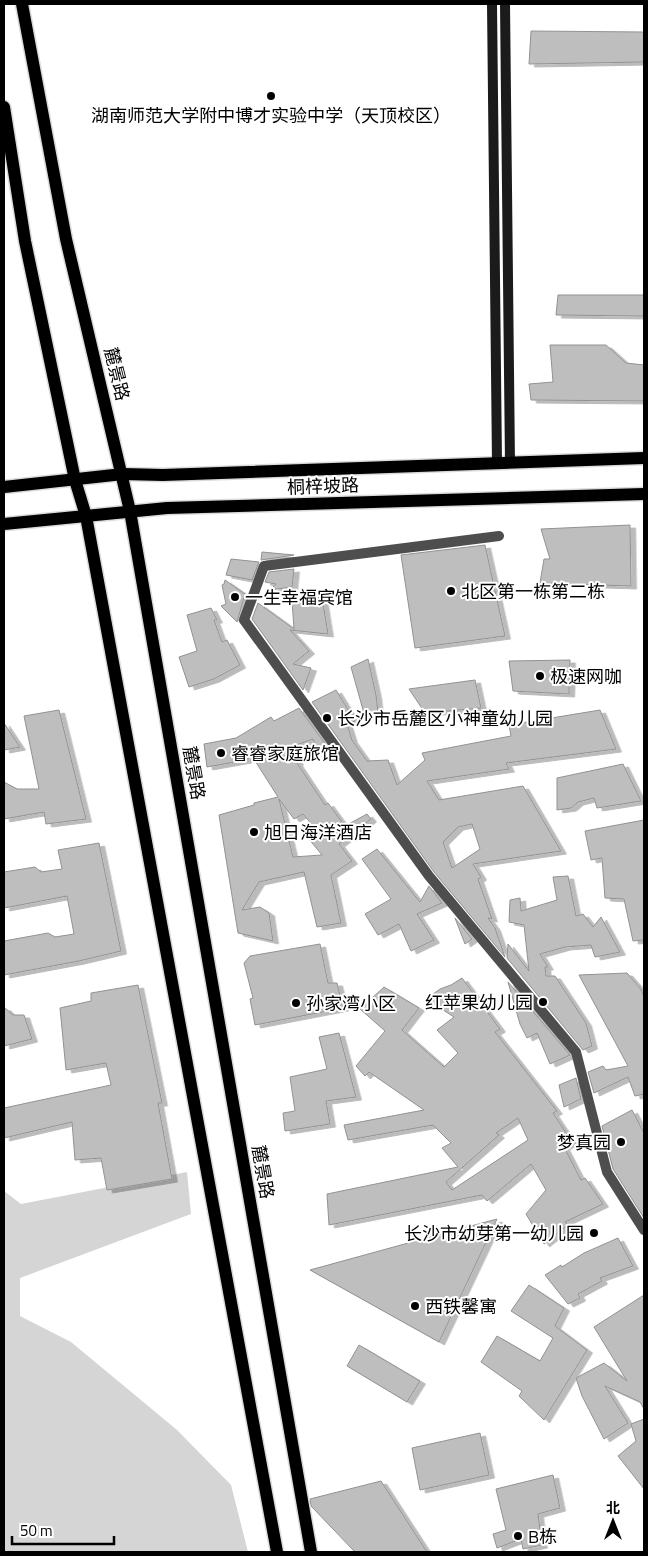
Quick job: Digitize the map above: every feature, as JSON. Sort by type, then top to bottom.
[{"type":"main road","name":"麓景路","points":[[22,4],[66,239],[123,474],[130,511],[311,1552]]},
{"type":"main road","points":[[4,106],[25,241],[75,480],[86,516],[277,1552]]},
{"type":"main road","name":"桐梓坡路","points":[[4,487],[123,474],[163,475],[644,458]]},
{"type":"main road","name":"桐梓坡路","points":[[4,524],[177,508],[644,494]]},
{"type":"street","points":[[492,4],[504,463]]},
{"type":"street","points":[[504,463],[506,4]]},
{"type":"street","points":[[499,536],[264,566],[244,620],[429,876],[576,1052],[606,1172],[644,1230]]},
{"type":"shaded area","points":[[187,1172],[191,1214],[20,1278],[20,1316],[71,1342],[177,1430],[231,1485],[248,1552],[4,1552],[4,1191],[21,1204]]},
{"type":"building","points":[[531,31],[644,32],[644,62],[529,64]]},
{"type":"building","points":[[558,295],[644,295],[644,316],[556,315]]},
{"type":"building","points":[[550,345],[606,345],[626,363],[644,365],[644,401],[531,400],[529,384],[553,382]]},
{"type":"building","points":[[630,525],[631,586],[540,583],[544,559],[550,559],[541,529]]},
{"type":"building","name":"北区第一栋第二栋","points":[[485,545],[505,636],[415,648],[401,555]]},
{"type":"building","points":[[262,552],[294,555],[261,560]]},
{"type":"building","points":[[231,559],[259,562],[252,580],[226,575]]},
{"type":"building","points":[[294,569],[292,587],[270,590],[276,584],[265,582],[269,572]]},
{"type":"building","name":"一生幸福宾馆","points":[[225,580],[245,594],[237,622],[221,606],[226,604],[222,585]]},
{"type":"building","points":[[322,597],[328,634],[290,630],[309,651],[293,664],[311,668],[303,690],[252,619],[258,603],[294,629],[292,601]]},
{"type":"building","points":[[211,608],[217,620],[214,620],[222,642],[227,640],[240,665],[214,679],[189,687],[179,657],[197,651],[187,615]]},
{"type":"building","points":[[368,659],[378,712],[365,717],[351,667]]},
{"type":"building","name":"极速网咖","points":[[570,660],[569,694],[513,691],[509,661]]},
{"type":"building","points":[[475,680],[481,708],[425,713],[409,689]]},
{"type":"building","points":[[336,690],[355,721],[347,724],[352,740],[367,761],[388,760],[397,785],[425,760],[422,753],[511,736],[509,725],[600,710],[616,749],[506,763],[509,769],[427,781],[439,800],[523,786],[561,851],[473,864],[481,877],[478,879],[492,919],[488,918],[495,928],[505,957],[434,872],[312,702]],"holes":[[[472,824],[480,849],[452,868],[443,842],[458,827]]]},
{"type":"building","points":[[299,708],[329,749],[319,753],[313,739],[288,748],[297,763],[325,805],[328,803],[345,826],[367,814],[371,819],[339,844],[352,861],[331,875],[341,923],[317,927],[304,872],[259,882],[242,910],[260,907],[269,913],[273,941],[238,933],[219,815],[278,797],[252,756],[246,760],[207,767],[204,744],[236,738],[271,717],[274,721]],"holes":[[[279,799],[294,819],[303,814],[318,832],[308,838],[322,855],[293,857]]]},
{"type":"building","points":[[59,710],[86,819],[46,824],[44,812],[4,819],[4,782],[17,789],[39,789],[24,716]]},
{"type":"building","points":[[4,723],[20,747],[4,750]]},
{"type":"building","points":[[623,764],[641,801],[597,808],[594,798],[578,802],[571,808],[557,810],[557,778]]},
{"type":"building","points":[[644,820],[644,940],[633,941],[624,899],[605,898],[602,858],[591,860],[585,831]]},
{"type":"building","points":[[99,843],[121,951],[4,975],[4,941],[48,933],[55,937],[74,934],[67,896],[4,908],[4,872],[35,867],[41,872],[62,869],[58,850]]},
{"type":"building","points":[[377,849],[420,902],[429,886],[442,903],[417,914],[434,940],[411,951],[399,924],[378,935],[365,914],[391,899],[362,859]]},
{"type":"building","points":[[568,876],[576,916],[583,914],[593,927],[601,917],[620,952],[595,957],[591,945],[565,947],[540,954],[548,967],[545,967],[546,976],[555,976],[586,1023],[592,1046],[583,1050],[507,958],[508,944],[529,971],[524,925],[509,922],[510,900],[520,898],[521,911],[557,900],[553,877]]},
{"type":"building","points":[[455,918],[472,939],[465,944]]},
{"type":"building","points":[[320,944],[328,983],[337,983],[343,1008],[255,1025],[250,999],[253,998],[244,963],[250,956]]},
{"type":"building","points":[[627,973],[640,988],[644,996],[644,1094],[635,1096],[628,1077],[594,1093],[588,1072],[603,1066],[606,1070],[628,1066],[579,975]]},
{"type":"building","points":[[462,978],[500,1029],[495,1032],[557,1111],[553,1113],[572,1142],[564,1147],[581,1180],[585,1178],[603,1204],[565,1222],[568,1225],[544,1244],[526,1214],[546,1190],[531,1164],[487,1201],[482,1195],[329,1225],[327,1194],[458,1167],[442,1148],[451,1143],[433,1125],[348,1140],[344,1125],[424,1110],[369,1072],[365,1076],[356,1066],[385,1031],[360,1009],[384,987],[419,1008],[402,1030],[444,1067],[458,1053],[437,1030],[454,1017],[426,999],[440,989]],"holes":[[[518,1118],[528,1140],[452,1190],[446,1182],[499,1135],[496,1133]]]},
{"type":"building","points":[[508,982],[570,1055],[550,1064],[537,1033],[527,1038],[520,1024]]},
{"type":"building","points":[[138,985],[162,1103],[158,1103],[172,1179],[107,1190],[101,1158],[75,1160],[72,1122],[4,1138],[4,1108],[111,1085],[106,1063],[66,1070],[60,1008],[91,1001],[91,993]]},
{"type":"building","points":[[4,1007],[13,1015],[24,1015],[32,1039],[4,1046]]},
{"type":"building","points":[[339,1033],[356,1097],[326,1101],[330,1124],[285,1131],[283,1113],[295,1111],[290,1077],[327,1069],[319,1037]]},
{"type":"building","points":[[576,1078],[581,1099],[564,1107],[559,1085]]},
{"type":"building","points":[[632,1110],[644,1133],[644,1218],[613,1169],[602,1126]]},
{"type":"building","name":"西铁馨寓","points":[[497,1219],[439,1342],[310,1270],[430,1237]]},
{"type":"building","points":[[618,1238],[633,1266],[600,1278],[602,1281],[578,1294],[580,1298],[568,1304],[545,1275],[584,1253]]},
{"type":"building","points":[[529,1285],[564,1308],[555,1326],[587,1350],[544,1420],[519,1396],[522,1391],[481,1362],[497,1336],[540,1361],[553,1338],[511,1311]]},
{"type":"building","points":[[644,1295],[644,1409],[640,1402],[605,1386],[628,1423],[604,1439],[582,1396],[576,1378],[604,1363],[627,1381],[594,1327]]},
{"type":"building","points":[[359,1345],[420,1381],[407,1402],[347,1366]]},
{"type":"building","points":[[644,1419],[644,1489],[618,1456],[636,1441],[631,1424]]},
{"type":"building","points":[[480,1433],[489,1475],[420,1490],[412,1448]]},
{"type":"building","points":[[553,1475],[560,1508],[538,1514],[542,1545],[523,1549],[521,1539],[497,1548],[493,1534],[506,1530],[496,1489]]},
{"type":"building","points":[[381,1481],[427,1552],[355,1552],[311,1506],[310,1499]]},
{"type":"place","name":"湖南师范大学附中博才实验中学（天顶校区）","points":[[271,96]]},
{"type":"place","name":"北区第一栋第二栋","points":[[451,591]]},
{"type":"place","name":"一生幸福宾馆","points":[[235,597]]},
{"type":"place","name":"极速网咖","points":[[540,676]]},
{"type":"place","name":"长沙市岳麓区小神童幼儿园","points":[[327,718]]},
{"type":"place","name":"睿睿家庭旅馆","points":[[221,753]]},
{"type":"place","name":"旭日海洋酒店","points":[[254,832]]},
{"type":"place","name":"红苹果幼儿园","points":[[543,1002]]},
{"type":"place","name":"孙家湾小区","points":[[296,1003]]},
{"type":"place","name":"梦真园","points":[[621,1142]]},
{"type":"place","name":"长沙市幼芽第一幼儿园","points":[[594,1233]]},
{"type":"place","name":"西铁馨寓","points":[[415,1306]]},
{"type":"place","name":"B栋","points":[[518,1536]]}]
